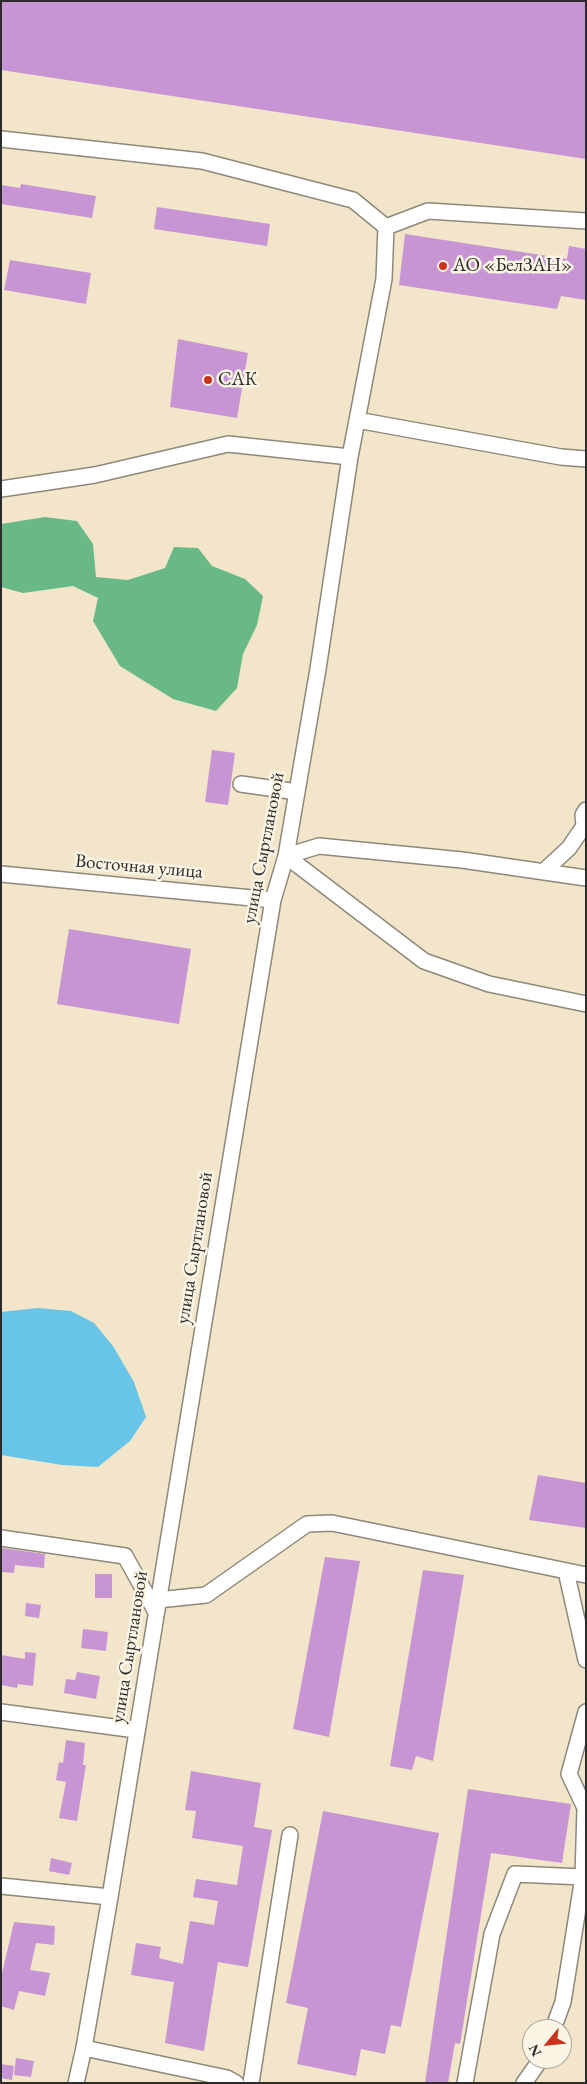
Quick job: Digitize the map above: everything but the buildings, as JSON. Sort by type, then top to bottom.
[{"type":"street","points":[[1,139],[202,161],[353,200],[386,227],[428,211],[586,221]]},
{"type":"street","name":"улица Сыртлановой","points":[[76,2083],[84,2048],[110,1897],[273,900],[286,856],[350,457],[384,279],[386,227]]},
{"type":"street","points":[[357,420],[561,457],[586,459]]},
{"type":"street","points":[[1,490],[95,475],[228,444],[350,457]]},
{"type":"street","points":[[241,784],[297,792]]},
{"type":"street","points":[[543,872],[570,848],[585,826],[583,815],[586,810]]},
{"type":"street","points":[[286,856],[319,846],[462,860],[586,878]]},
{"type":"street","points":[[286,856],[424,961],[490,984],[586,1004]]},
{"type":"street","name":"Восточная улица","points":[[1,874],[273,900]]},
{"type":"street","points":[[1,1538],[125,1556],[157,1606],[206,1595],[307,1524],[332,1523],[586,1575]]},
{"type":"street","points":[[566,1571],[586,1660]]},
{"type":"street","points":[[1,1712],[136,1730]]},
{"type":"street","points":[[557,2019],[563,2002],[583,1878],[585,1808],[569,1774],[586,1712]]},
{"type":"street","points":[[251,2083],[290,1834]]},
{"type":"street","points":[[465,2083],[492,1934],[515,1874],[583,1878]]},
{"type":"street","points":[[1,1886],[110,1897]]},
{"type":"street","points":[[84,2048],[227,2078],[236,2083]]},
{"type":"street","points":[[524,2083],[534,2069]]},
{"type":"green space","points":[[45,517],[77,521],[93,544],[96,577],[128,580],[165,568],[174,547],[198,548],[212,566],[245,579],[263,596],[257,625],[243,654],[237,688],[216,711],[173,699],[120,666],[93,621],[98,598],[73,586],[23,593],[1,587],[1,524]]},
{"type":"water","points":[[38,1308],[71,1311],[94,1323],[113,1346],[134,1382],[146,1417],[130,1441],[98,1467],[62,1465],[1,1455],[1,1312]]},
{"type":"place","name":"АО «БелЗАН»","points":[[443,266]]},
{"type":"place","name":"САК","points":[[208,380]]}]
